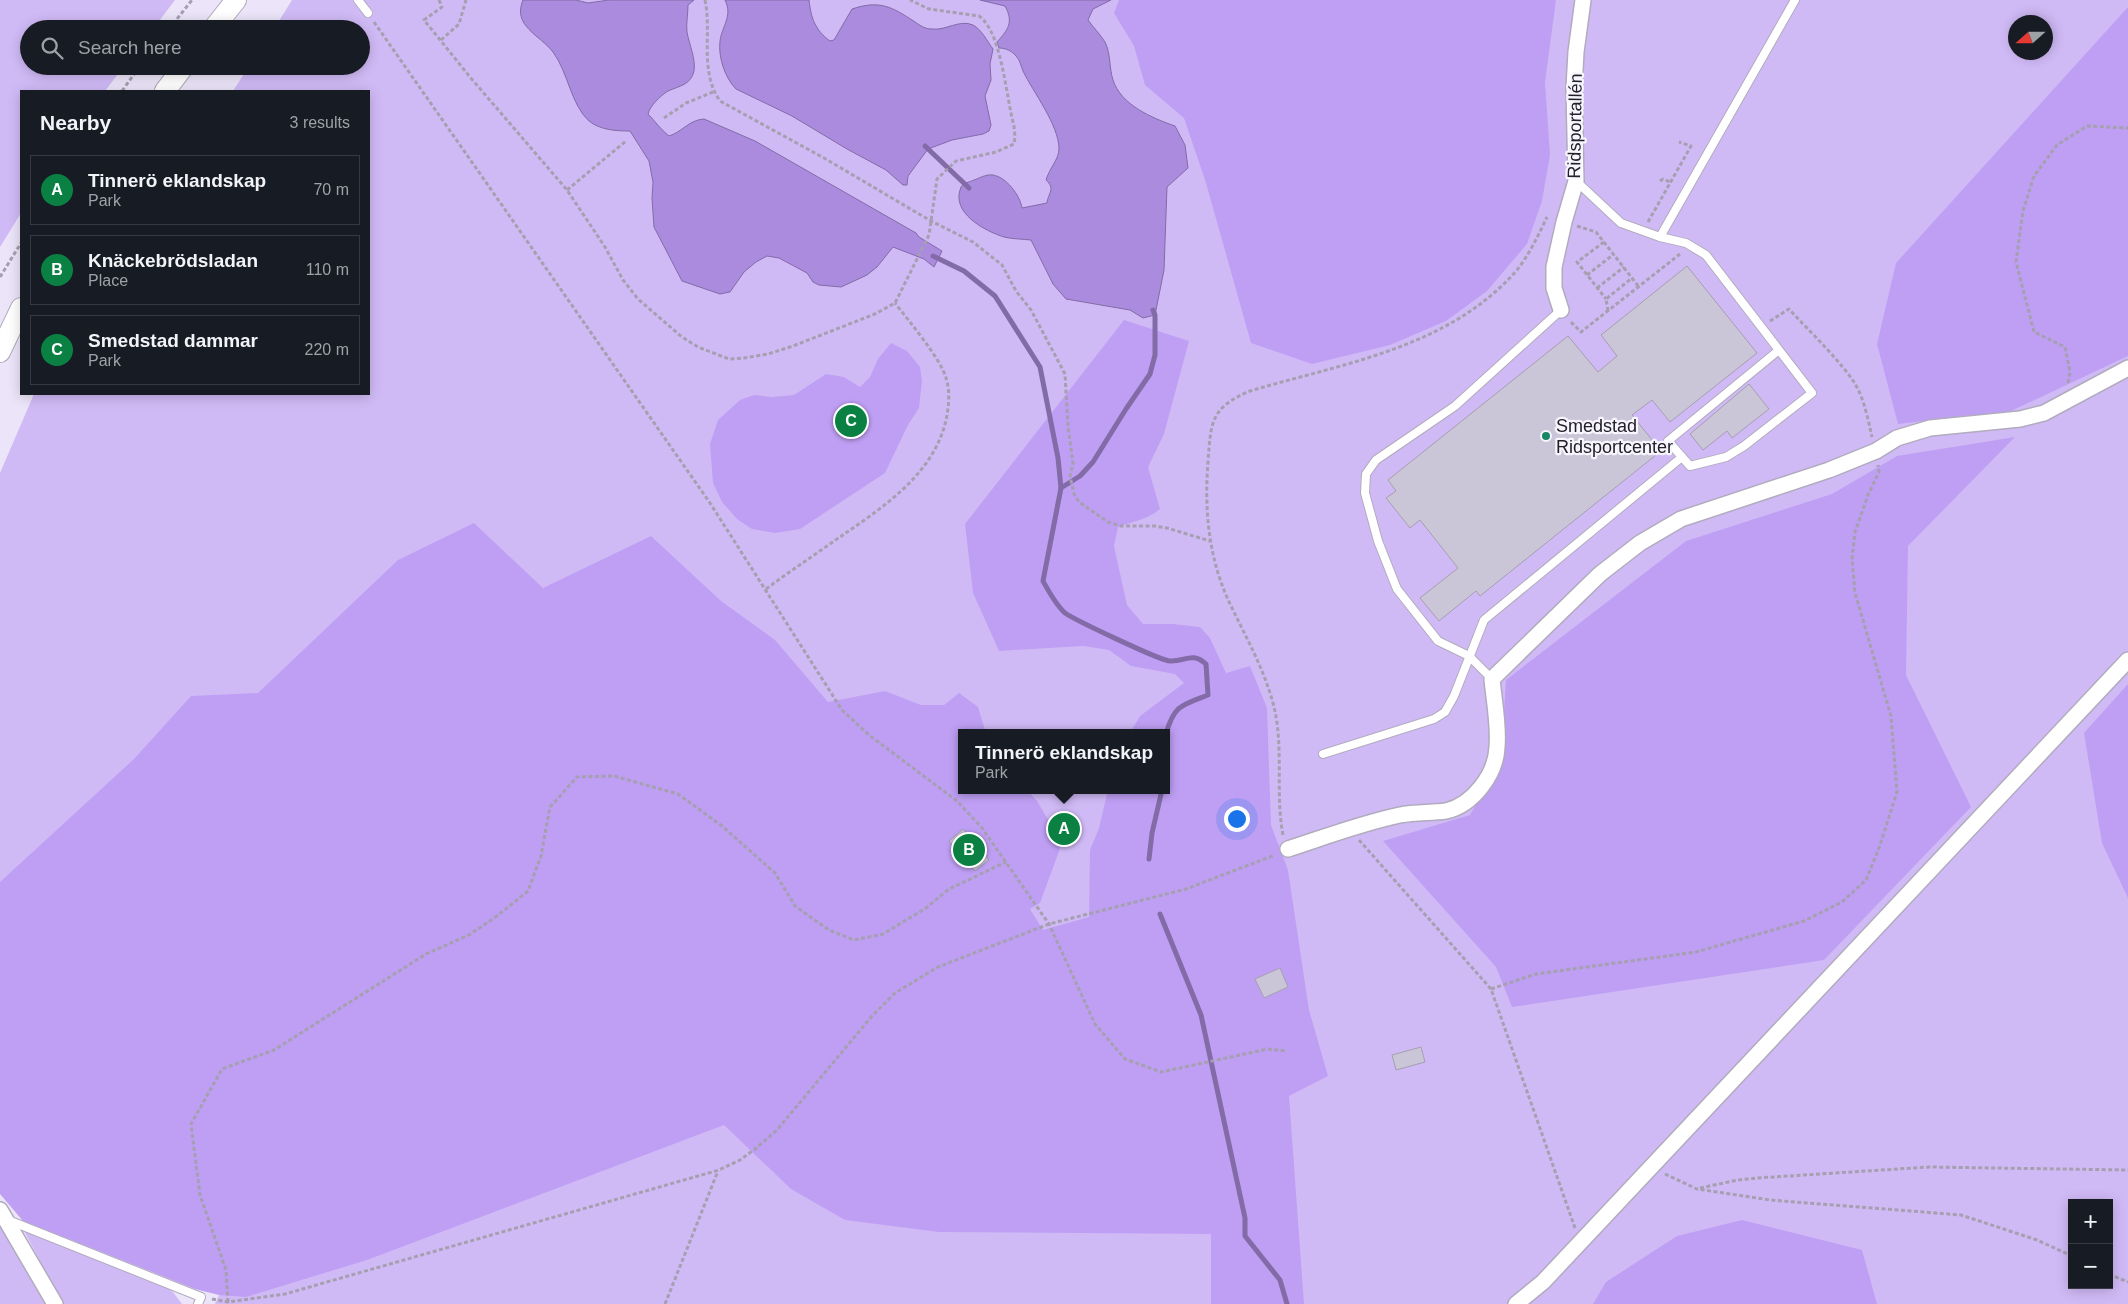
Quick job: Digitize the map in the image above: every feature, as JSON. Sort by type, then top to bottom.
[{"type":"main road","points":[[220,20],[236,0]]},
{"type":"main road","points":[[166,90],[177,75]]},
{"type":"main road","points":[[0,344],[20,309]]},
{"type":"main road","points":[[0,352],[20,309]]},
{"type":"street","name":"Ridsportallén","points":[[1561,310],[1554,288],[1554,268],[1564,222],[1576,181],[1574,88],[1576,52],[1583,0]]},
{"type":"street","points":[[1288,849],[1349,829],[1406,814],[1447,810],[1464,804],[1479,791],[1491,771],[1498,748],[1492,679],[1600,574],[1640,543],[1681,519],[1829,470],[1876,451],[1897,438],[1930,428],[2020,419],[2044,413],[2128,368]]},
{"type":"street","points":[[1516,1304],[1543,1282],[2128,660]]},
{"type":"street","points":[[3,1215],[55,1304]]},
{"type":"lane","points":[[358,0],[368,13]]},
{"type":"lane","points":[[1660,238],[1795,0]]},
{"type":"lane","points":[[1576,181],[1621,223],[1660,238],[1686,243],[1706,255],[1761,326],[1812,393],[1744,446],[1726,457],[1690,466],[1668,441],[1779,350]]},
{"type":"lane","points":[[1492,679],[1468,656],[1438,641],[1397,589],[1378,541],[1365,493],[1366,474],[1376,460],[1455,406],[1561,310]]},
{"type":"lane","points":[[1322,754],[1434,719],[1445,712],[1454,696],[1468,656],[1484,620],[1682,457]]},
{"type":"lane","points":[[3,1215],[200,1300]]},
{"type":"path","points":[[176,20],[192,0]]},
{"type":"path","points":[[439,0],[442,7],[424,20],[567,190],[605,247],[623,280],[638,299],[682,337],[698,347],[729,359],[776,352],[875,314],[895,303],[929,235],[937,179],[956,161],[996,152],[1014,144],[1014,126],[998,50],[990,28],[985,21],[979,16],[929,9],[910,0]]},
{"type":"path","points":[[441,40],[459,24],[466,0]]},
{"type":"path","points":[[705,1],[708,23],[706,50],[713,92],[720,101],[824,158],[931,221],[973,242],[1002,265],[1016,291],[1031,310],[1065,374],[1068,426],[1073,464],[1070,476],[1074,494],[1080,502],[1108,522],[1121,526],[1167,528],[1210,541]]},
{"type":"path","points":[[368,13],[704,495],[842,710],[870,735],[956,801],[982,828],[1048,924],[1095,1024],[1125,1059],[1161,1072],[1268,1049],[1287,1051]]},
{"type":"path","points":[[123,90],[134,75]]},
{"type":"path","points":[[664,118],[686,103],[713,92]]},
{"type":"path","points":[[2066,401],[2070,372],[2064,347],[2034,332],[2021,286],[2016,262],[2023,211],[2034,176],[2057,145],[2087,126],[2128,128]]},
{"type":"path","points":[[567,190],[626,142]]},
{"type":"path","points":[[1642,231],[1691,146],[1679,142]]},
{"type":"path","points":[[1660,181],[1663,179],[1670,182]]},
{"type":"path","points":[[200,1300],[228,1302],[285,1294],[719,1170],[755,1150],[777,1130],[872,1016],[895,993],[938,967],[1048,924],[1186,889],[1288,849],[1279,813],[1278,735],[1275,710],[1254,652],[1230,605],[1210,541],[1206,493],[1210,432],[1214,417],[1222,406],[1233,398],[1250,391],[1404,345],[1442,329],[1481,304],[1518,269],[1550,209]]},
{"type":"path","points":[[1547,217],[1596,232],[1639,287]]},
{"type":"path","points":[[1604,242],[1577,262],[1606,299],[1608,311]]},
{"type":"path","points":[[0,277],[20,245]]},
{"type":"path","points":[[1561,310],[1581,332],[1690,246]]},
{"type":"path","points":[[1587,275],[1614,254]]},
{"type":"path","points":[[1597,288],[1624,267]]},
{"type":"path","points":[[1606,299],[1632,278]]},
{"type":"path","points":[[766,589],[894,498],[926,464],[938,445],[945,426],[949,406],[946,376],[895,303]]},
{"type":"path","points":[[1491,989],[1536,974],[1696,952],[1804,921],[1842,902],[1866,880],[1879,848],[1897,792],[1891,716],[1855,593],[1852,559],[1854,532],[1868,494],[1879,472],[1876,451],[1865,409],[1854,383],[1789,309],[1761,326]]},
{"type":"path","points":[[228,1302],[226,1270],[200,1195],[191,1124],[222,1069],[274,1050],[426,954],[468,935],[497,916],[528,891],[540,856],[550,807],[577,776],[614,776],[678,794],[722,826],[775,873],[795,906],[829,930],[854,940],[883,934],[926,908],[949,889],[1006,862]]},
{"type":"path","points":[[1349,829],[1491,989],[1580,1242]]},
{"type":"path","points":[[1652,1166],[1697,1189],[1770,1200],[1960,1216],[2037,1240],[2068,1254]]},
{"type":"path","points":[[1697,1189],[1738,1180],[1929,1167],[2128,1170]]},
{"type":"path","points":[[665,1304],[719,1170]]},
{"type":"path","points":[[2113,1276],[2128,1282]]},
{"type":"shaded area","points":[[0,0],[175,0],[160,20],[20,20],[20,75],[117,75],[106,90],[20,90],[20,215],[0,247]]},
{"type":"shaded area","points":[[292,0],[2128,0],[2128,1304],[215,1304],[219,1295],[226,1295],[0,1185],[0,473],[34,395],[370,395],[370,90],[234,90],[243,75],[370,75],[370,20],[280,20]]},
{"type":"shaded area","points":[[523,0],[576,0],[588,3],[609,0],[694,0],[688,5],[687,26],[694,62],[692,76],[687,82],[665,93],[656,101],[648,114],[669,136],[694,122],[704,119],[755,141],[916,233],[919,237],[942,251],[934,267],[924,259],[893,247],[877,267],[867,275],[841,287],[819,285],[813,282],[807,273],[779,258],[767,256],[744,272],[730,292],[720,294],[682,281],[654,227],[653,182],[649,161],[630,131],[603,128],[593,124],[583,114],[553,52],[524,23],[521,17]]},
{"type":"shaded area","points":[[725,0],[809,0],[815,23],[830,41],[834,40],[852,9],[861,6],[877,5],[892,8],[927,28],[937,29],[963,23],[973,25],[982,33],[993,49],[990,64],[991,80],[985,96],[991,125],[989,131],[952,140],[928,149],[908,176],[907,185],[903,185],[886,170],[792,116],[736,89],[726,73],[720,54],[720,41],[728,11]]},
{"type":"shaded area","points":[[980,0],[1111,0],[1093,9],[1088,20],[1105,42],[1113,80],[1117,89],[1123,97],[1147,115],[1175,126],[1185,145],[1188,168],[1167,187],[1164,270],[1155,315],[1143,318],[1130,310],[1066,299],[1053,284],[1031,240],[1004,237],[988,230],[971,220],[960,205],[959,196],[962,186],[983,176],[990,175],[998,176],[1012,187],[1022,208],[1047,203],[1051,186],[1046,180],[1059,149],[1055,130],[1050,119],[1018,59],[1011,51],[999,48],[997,42],[1007,30],[1009,21],[1005,6]]},
{"type":"shaded area","points":[[1119,0],[1556,0],[1545,82],[1550,155],[1542,201],[1527,244],[1487,291],[1446,321],[1390,345],[1312,364],[1251,343],[1206,183],[1184,118],[1145,85],[1134,46],[1114,13]]},
{"type":"shaded area","points":[[2128,7],[2128,356],[2011,411],[1898,424],[1877,344],[1896,263]]},
{"type":"shaded area","points":[[1124,320],[1189,341],[1164,434],[1148,467],[1160,509],[1145,518],[1118,527],[1114,546],[1127,605],[1143,624],[1173,624],[1200,627],[1210,638],[1226,673],[1250,666],[1267,708],[1271,825],[1288,870],[1309,1010],[1328,1076],[1289,1096],[1304,1304],[1211,1304],[1211,1234],[939,1232],[845,1220],[791,1189],[724,1125],[367,1260],[246,1297],[219,1295],[195,1289],[23,1221],[0,1194],[0,882],[134,759],[191,696],[258,693],[398,560],[474,523],[543,588],[651,536],[721,601],[775,640],[828,702],[885,691],[921,705],[944,705],[959,693],[978,707],[985,729],[958,729],[958,794],[1031,794],[1037,801],[1062,843],[1040,903],[1030,909],[1043,930],[1089,917],[1090,850],[1099,828],[1107,794],[1170,794],[1170,729],[1132,729],[1140,716],[1184,683],[1175,674],[1131,666],[1109,650],[1083,646],[999,651],[973,593],[965,524]]},
{"type":"shaded area","points":[[891,343],[907,351],[920,367],[922,381],[919,408],[908,425],[885,473],[800,529],[775,533],[752,529],[737,519],[722,502],[713,483],[710,444],[718,420],[740,400],[754,395],[772,397],[794,395],[826,374],[844,377],[860,387],[870,377],[878,359]]},
{"type":"shaded area","points":[[2015,437],[1908,546],[1906,675],[1971,807],[1824,960],[1512,1007],[1496,967],[1383,841],[1470,815],[1501,760],[1506,680],[1686,541],[1832,494],[1897,456]]},
{"type":"shaded area","points":[[2128,684],[2128,898],[2102,843],[2084,733]]},
{"type":"shaded area","points":[[1742,1220],[1862,1250],[1877,1304],[1593,1304],[1606,1282],[1677,1236]]},
{"type":"shaded area","points":[[0,1224],[45,1304],[0,1304]]},
{"type":"shaded area","points":[[24,1231],[164,1286],[173,1292],[182,1304],[63,1304]]},
{"type":"building","name":"Smedstad Ridsportcenter","points":[[1687,266],[1757,353],[1670,422],[1652,400],[1632,415],[1661,451],[1480,596],[1476,591],[1439,621],[1420,598],[1458,568],[1420,520],[1410,528],[1386,498],[1396,491],[1388,480],[1568,336],[1598,372],[1617,356],[1601,335]]},
{"type":"building","points":[[1749,384],[1769,409],[1732,438],[1727,431],[1703,450],[1690,434]]},
{"type":"building","points":[[963,829],[989,860],[975,871],[949,841]]},
{"type":"building","points":[[1280,968],[1288,987],[1264,998],[1255,979]]},
{"type":"building","points":[[1421,1047],[1425,1062],[1396,1070],[1392,1055]]},
{"type":"waterway","points":[[925,146],[969,188]]},
{"type":"waterway","points":[[933,256],[964,271],[995,296],[1040,367],[1058,458],[1061,488],[1043,581],[1053,598],[1065,613],[1118,640],[1170,661],[1197,658],[1206,664],[1208,695],[1180,707],[1172,717],[1168,729]]},
{"type":"waterway","points":[[1061,488],[1080,476],[1093,462],[1150,374],[1155,355],[1155,315],[1153,310]]},
{"type":"waterway","points":[[1149,859],[1152,833],[1161,794]]},
{"type":"waterway","points":[[1160,914],[1201,1015],[1245,1218],[1245,1236],[1280,1280],[1287,1304]]},
{"type":"place","name":"Smedstad dammar","points":[[851,421]]},
{"type":"place","name":"Smedstad Ridsportcenter","points":[[1546,436]]},
{"type":"place","name":"Tinnerö eklandskap","points":[[1064,829]]},
{"type":"place","name":"Knäckebrödsladan","points":[[969,850]]}]
